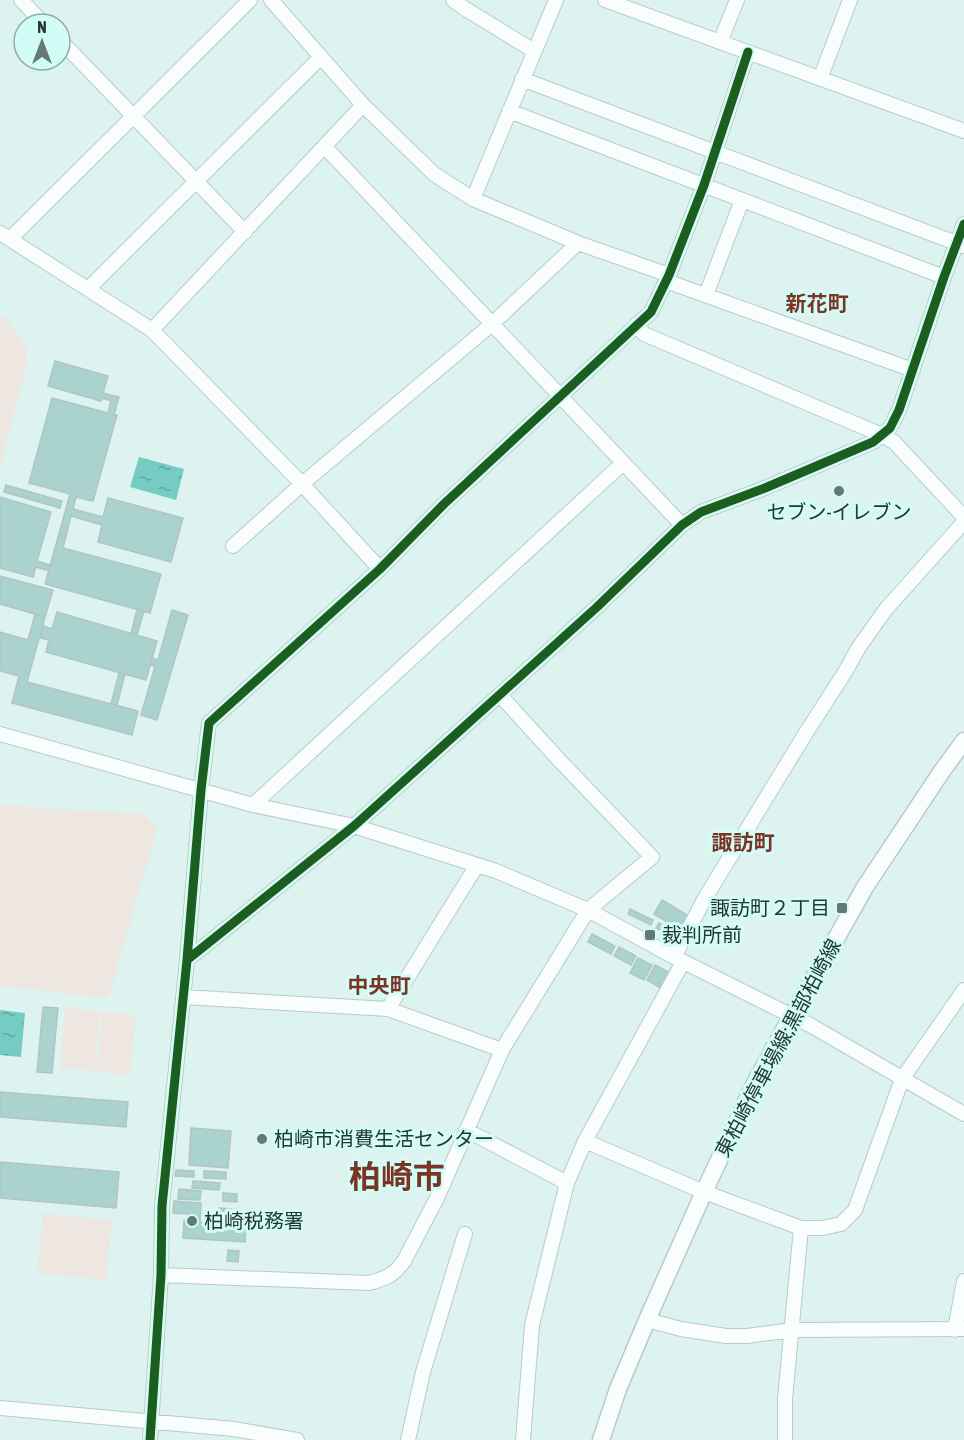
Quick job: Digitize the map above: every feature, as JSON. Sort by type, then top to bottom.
[{"type":"main road","name":"東柏崎停車場線;黒部柏崎線","points":[[601,1440],[618,1389],[646,1320],[740,1113],[791,1017],[865,887],[964,741]]},
{"type":"street","points":[[21,0],[32,12]]},
{"type":"street","points":[[250,0],[134,116],[5,236],[152,330],[302,484],[380,569]]},
{"type":"street","points":[[271,0],[363,105],[434,174],[473,199],[706,295],[913,370]]},
{"type":"street","points":[[453,0],[534,51]]},
{"type":"street","points":[[473,199],[556,0]]},
{"type":"street","points":[[605,0],[964,131]]},
{"type":"street","points":[[720,42],[737,0]]},
{"type":"street","points":[[820,79],[850,0]]},
{"type":"street","points":[[72,52],[244,231]]},
{"type":"street","points":[[150,1440],[161,1275],[162,1206],[209,723],[380,569],[444,504],[651,312],[668,278],[704,185],[748,52]]},
{"type":"street","points":[[88,289],[321,57]]},
{"type":"street","points":[[522,79],[961,244]]},
{"type":"street","points":[[152,330],[363,105]]},
{"type":"street","points":[[509,111],[944,277]]},
{"type":"street","points":[[324,146],[682,525]]},
{"type":"street","points":[[706,295],[742,200]]},
{"type":"street","points":[[187,960],[354,826],[597,607],[682,525],[701,512],[873,442],[890,428],[899,410],[944,277],[961,244],[964,224]]},
{"type":"street","points":[[233,546],[302,484],[492,324],[578,243]]},
{"type":"street","points":[[637,324],[644,334],[894,442],[964,517]]},
{"type":"street","points":[[254,805],[623,463]]},
{"type":"street","points":[[523,1440],[532,1325],[567,1183],[585,1141],[678,960],[705,898],[804,736],[859,647],[886,609],[964,522]]},
{"type":"street","points":[[161,1275],[369,1283],[398,1270],[437,1198],[502,1050],[588,910],[651,857],[500,695]]},
{"type":"street","points":[[0,734],[254,805],[354,826],[496,871],[588,910],[678,960],[810,1026],[964,1114]]},
{"type":"street","points":[[388,1009],[477,865]]},
{"type":"street","points":[[585,1141],[704,1192],[801,1228],[822,1228],[841,1224],[855,1210],[902,1079],[964,990]]},
{"type":"street","points":[[183,997],[388,1009],[502,1050]]},
{"type":"street","points":[[466,1130],[567,1183]]},
{"type":"street","points":[[785,1440],[785,1399],[801,1228]]},
{"type":"street","points":[[408,1440],[423,1372],[465,1234]]},
{"type":"street","points":[[646,1320],[681,1329],[726,1336],[747,1336],[792,1330],[960,1330],[964,1281]]},
{"type":"street","points":[[0,1408],[234,1429],[297,1440]]},
{"type":"shaded area","points":[[0,316],[5,317],[25,344],[27,363],[0,468]]},
{"type":"shaded area","points":[[0,805],[143,814],[158,827],[108,998],[0,986]]},
{"type":"shaded area","points":[[65,1008],[100,1011],[94,1071],[60,1068]]},
{"type":"shaded area","points":[[102,1012],[136,1015],[130,1075],[96,1072]]},
{"type":"shaded area","points":[[43,1213],[112,1220],[106,1280],[37,1273]]},
{"type":"water","points":[[139,457],[184,469],[176,500],[130,487]]},
{"type":"water","points":[[0,1010],[25,1013],[21,1057],[0,1055]]},
{"type":"building","points":[[55,361],[108,376],[103,393],[119,397],[114,415],[117,415],[93,501],[76,497],[73,509],[103,517],[108,498],[183,518],[171,562],[98,542],[102,525],[71,516],[63,548],[161,574],[150,613],[45,584],[70,494],[29,483],[52,398],[108,413],[111,401],[102,398],[101,401],[48,386]]},
{"type":"building","points":[[6,485],[62,501],[60,508],[4,492]]},
{"type":"building","points":[[0,497],[51,512],[37,561],[50,565],[49,571],[36,567],[33,577],[0,568]]},
{"type":"building","points":[[0,576],[53,590],[45,617],[0,604]]},
{"type":"building","points":[[137,609],[144,611],[137,635],[131,634]]},
{"type":"building","points":[[172,610],[188,615],[157,720],[141,715],[155,666],[150,665],[152,658],[158,660]]},
{"type":"building","points":[[57,612],[157,641],[146,680],[46,652],[49,640],[40,638],[43,626],[52,629]]},
{"type":"building","points":[[35,614],[45,617],[27,682],[138,711],[132,735],[12,703],[19,676],[0,671],[0,632],[28,640]]},
{"type":"building","points":[[119,673],[125,674],[117,705],[111,704]]},
{"type":"building","points":[[662,900],[692,918],[684,932],[654,914]]},
{"type":"building","points":[[630,909],[653,920],[651,925],[628,914]]},
{"type":"building","points":[[659,923],[682,935],[680,941],[656,928]]},
{"type":"building","points":[[592,934],[615,946],[611,954],[588,942]]},
{"type":"building","points":[[619,947],[636,956],[631,965],[614,956]]},
{"type":"building","points":[[638,958],[652,965],[644,980],[630,973]]},
{"type":"building","points":[[655,965],[672,974],[664,990],[647,980]]},
{"type":"building","points":[[43,1007],[58,1008],[52,1073],[37,1072]]},
{"type":"building","points":[[0,1092],[128,1102],[126,1127],[0,1117]]},
{"type":"building","points":[[191,1128],[231,1131],[228,1168],[189,1165]]},
{"type":"building","points":[[0,1162],[119,1172],[116,1208],[0,1198]]},
{"type":"building","points":[[176,1170],[194,1171],[194,1177],[175,1176]]},
{"type":"building","points":[[204,1171],[226,1172],[226,1179],[204,1178]]},
{"type":"building","points":[[193,1181],[220,1183],[219,1190],[192,1188]]},
{"type":"building","points":[[179,1189],[201,1191],[200,1200],[178,1199]]},
{"type":"building","points":[[223,1193],[237,1194],[237,1202],[223,1201]]},
{"type":"building","name":"柏崎税務署","points":[[174,1201],[201,1203],[200,1222],[218,1223],[219,1208],[231,1209],[230,1220],[226,1219],[226,1224],[246,1225],[245,1242],[183,1238],[184,1220],[189,1221],[189,1214],[173,1213]]},
{"type":"building","points":[[228,1250],[239,1251],[238,1262],[227,1261]]},
{"type":"cycle path","points":[[150,1440],[161,1275],[162,1206],[209,723],[380,569],[444,504],[651,312],[669,275],[704,185],[748,52]]},
{"type":"cycle path","points":[[187,960],[354,826],[597,607],[682,525],[701,512],[765,488],[873,442],[890,428],[899,410],[964,224]]},
{"type":"place","name":"セブン-イレブン","points":[[839,491]]},
{"type":"place","name":"諏訪町２丁目","points":[[842,908]]},
{"type":"place","name":"裁判所前","points":[[650,935]]},
{"type":"place","name":"柏崎市消費生活センター","points":[[262,1139]]},
{"type":"place","name":"柏崎税務署","points":[[192,1221]]},
{"type":"district","name":"新花町","points":[[817,304]]},
{"type":"district","name":"諏訪町","points":[[743,843]]},
{"type":"district","name":"中央町","points":[[379,986]]},
{"type":"district","name":"柏崎市","points":[[397,1177]]}]
